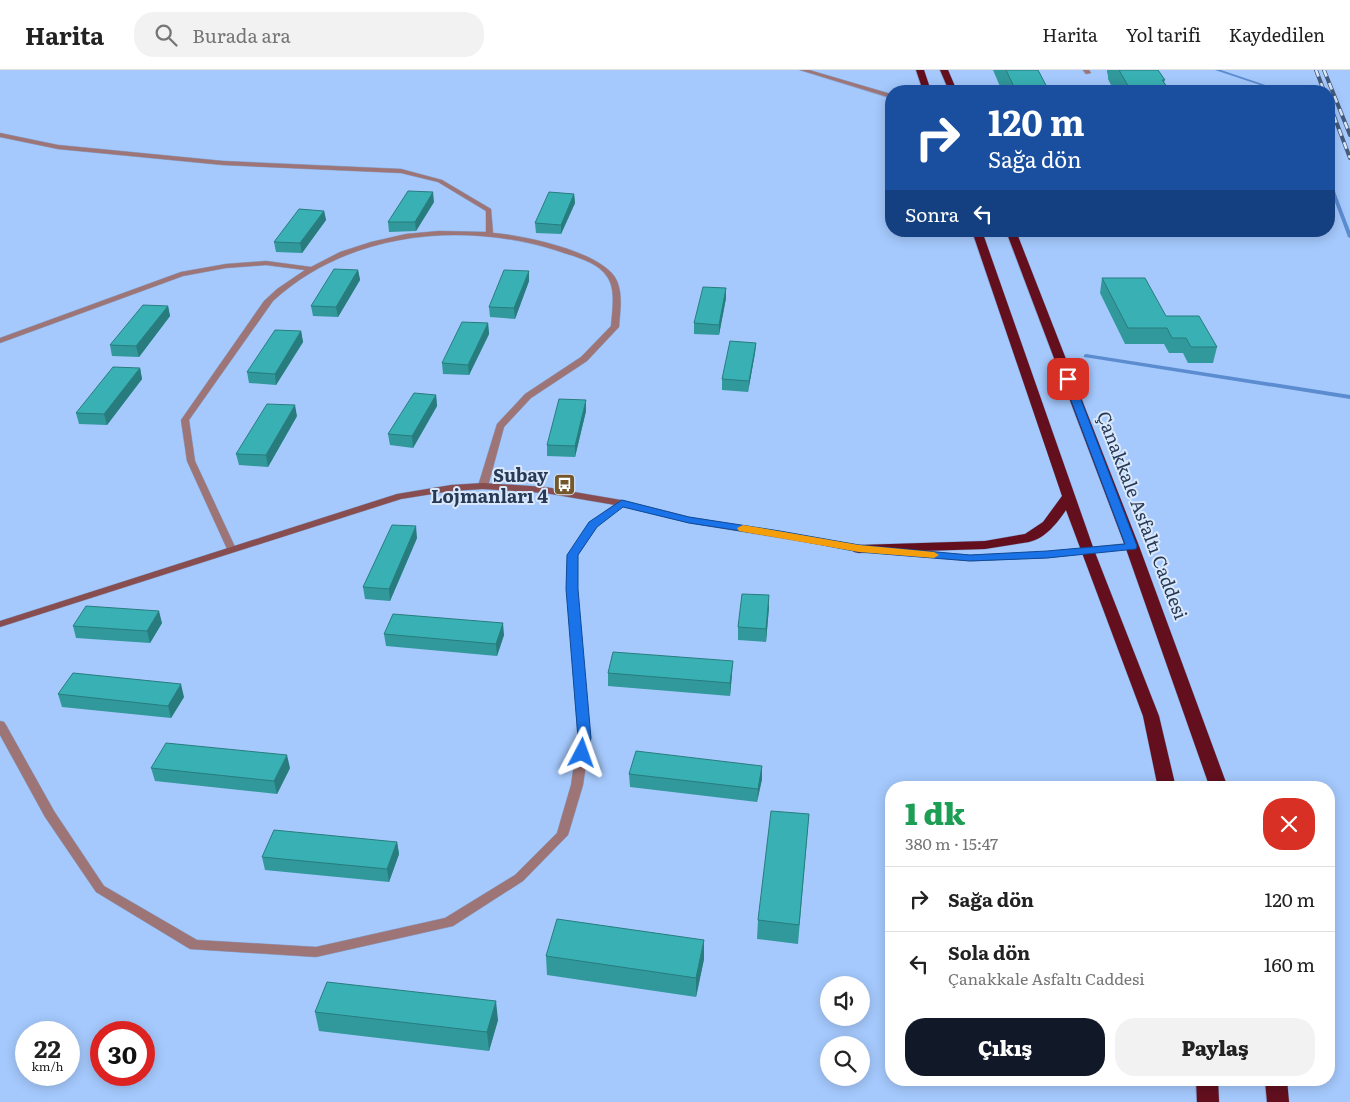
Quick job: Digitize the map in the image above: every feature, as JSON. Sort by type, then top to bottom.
[{"type":"highway","points":[[920,70],[925,85]]},
{"type":"highway","points":[[944,70],[950,85]]},
{"type":"highway","points":[[979,237],[1087,550],[1151,716],[1165,781]]},
{"type":"highway","name":"Çanakkale Asfaltı Caddesi","points":[[1013,237],[1132,546],[1217,781]]},
{"type":"highway","points":[[859,549],[984,545],[1029,538],[1048,525],[1069,496]]},
{"type":"highway","points":[[1207,1086],[1208,1102]]},
{"type":"highway","points":[[1277,1086],[1278,1102]]},
{"type":"street","points":[[803,70],[885,94]]},
{"type":"street","points":[[0,135],[58,147],[203,161],[401,171],[440,181],[489,210],[490,234]]},
{"type":"street","points":[[231,549],[191,461],[185,420],[222,364],[271,298],[313,269],[340,255],[379,241],[426,234],[490,234],[525,238],[591,261],[611,276],[616,297],[615,327],[584,359],[528,396],[500,426],[483,486]]},
{"type":"street","points":[[0,341],[181,274],[226,266],[266,264],[313,269]]},
{"type":"street","points":[[0,624],[400,496],[451,488],[483,486],[545,490],[622,504],[689,520],[780,534],[859,549],[970,558],[1047,555],[1132,546]]},
{"type":"street","points":[[0,725],[49,814],[100,889],[195,945],[316,952],[448,922],[519,878],[562,835],[577,785],[584,738],[572,589],[573,555],[593,524],[622,504]]},
{"type":"building","points":[[1006,70],[1038,70],[1046,85],[1013,85]]},
{"type":"building","points":[[1119,70],[1158,70],[1165,80],[1162,80],[1166,85],[1128,85]]},
{"type":"building","points":[[408,191],[433,192],[415,222],[388,222]]},
{"type":"building","points":[[549,192],[574,194],[561,225],[535,223]]},
{"type":"building","points":[[299,209],[324,211],[300,243],[274,242]]},
{"type":"building","points":[[334,269],[358,270],[336,307],[311,306]]},
{"type":"building","points":[[504,270],[529,271],[514,308],[489,307]]},
{"type":"building","points":[[1102,278],[1145,278],[1166,316],[1199,316],[1217,347],[1191,347],[1186,338],[1172,338],[1167,328],[1128,328]]},
{"type":"building","points":[[703,287],[726,288],[719,325],[694,323]]},
{"type":"building","points":[[143,305],[168,306],[136,346],[110,345]]},
{"type":"building","points":[[462,322],[488,323],[468,365],[442,363]]},
{"type":"building","points":[[275,330],[301,331],[275,374],[247,372]]},
{"type":"building","points":[[730,341],[756,343],[749,381],[722,379]]},
{"type":"building","points":[[113,367],[140,368],[104,414],[76,413]]},
{"type":"building","points":[[414,393],[436,395],[412,436],[388,434]]},
{"type":"building","points":[[559,399],[586,400],[575,446],[547,445]]},
{"type":"building","points":[[267,404],[295,405],[266,455],[236,454]]},
{"type":"building","points":[[392,525],[416,526],[389,589],[363,587]]},
{"type":"building","points":[[742,594],[769,595],[766,629],[738,627]]},
{"type":"building","points":[[86,606],[159,611],[147,631],[73,626]]},
{"type":"building","points":[[393,614],[503,623],[496,644],[384,634]]},
{"type":"building","points":[[613,652],[733,661],[730,683],[608,673]]},
{"type":"building","points":[[73,673],[181,684],[168,706],[58,694]]},
{"type":"building","points":[[166,743],[287,755],[274,781],[151,768]]},
{"type":"building","points":[[636,751],[762,766],[758,789],[629,774]]},
{"type":"building","points":[[771,811],[809,814],[799,925],[758,920]]},
{"type":"building","points":[[274,830],[397,842],[387,869],[262,857]]},
{"type":"building","points":[[557,919],[704,940],[696,978],[546,956]]},
{"type":"building","points":[[327,982],[496,1001],[487,1032],[315,1012]]},
{"type":"waterway","points":[[1217,70],[1263,85]]},
{"type":"waterway","points":[[1335,197],[1350,237]]},
{"type":"waterway","points":[[1086,356],[1350,397]]},
{"type":"railway","points":[[1316,70],[1322,85]]},
{"type":"railway","points":[[1324,70],[1330,85]]},
{"type":"railway","points":[[1335,98],[1350,135]]},
{"type":"railway","points":[[1335,119],[1350,158]]},
{"type":"slow traffic","points":[[743,528],[859,549],[934,555]]},
{"type":"place","name":"Subay Lojmanları 4","points":[[564,484]]},
{"type":"route","points":[[582,753],[584,738],[572,589],[573,555],[593,524],[622,504],[689,520],[780,534],[859,549],[970,558],[1047,555],[1132,546],[1068,379]]}]
